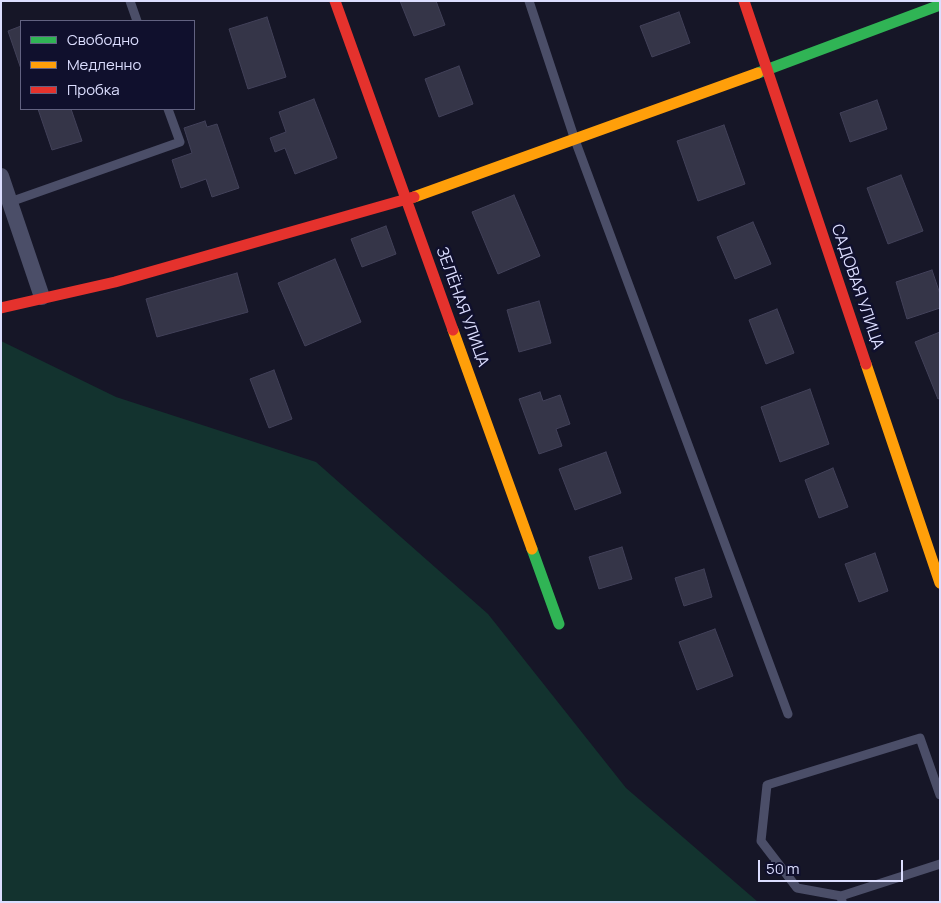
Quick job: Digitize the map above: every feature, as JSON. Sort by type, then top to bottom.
[{"type":"street","name":"ЗЕЛЁНАЯ УЛИЦА","points":[[335,1],[559,624]]},
{"type":"street","name":"САДОВАЯ УЛИЦА","points":[[744,1],[940,583]]},
{"type":"street","points":[[1,308],[42,297],[114,282],[406,200],[940,6]]},
{"type":"street","points":[[1,176],[42,297]]},
{"type":"lane","points":[[130,1],[137,20]]},
{"type":"lane","points":[[529,1],[575,140],[788,714]]},
{"type":"lane","points":[[10,202],[180,142],[168,110]]},
{"type":"lane","points":[[940,796],[920,738],[767,785],[761,841],[797,888],[842,899],[940,864]]},
{"type":"green space","points":[[1,341],[116,397],[316,462],[488,614],[626,788],[758,902],[1,902]]},
{"type":"building","points":[[400,1],[436,1],[445,25],[414,36]]},
{"type":"building","points":[[679,12],[690,43],[652,57],[640,26]]},
{"type":"building","points":[[267,17],[286,77],[248,89],[229,29]]},
{"type":"building","points":[[20,26],[20,66],[8,31]]},
{"type":"building","points":[[459,66],[473,104],[439,117],[425,79]]},
{"type":"building","points":[[314,99],[337,158],[295,174],[285,148],[275,152],[270,138],[286,132],[279,112]]},
{"type":"building","points":[[877,100],[887,129],[850,142],[840,113]]},
{"type":"building","points":[[38,110],[71,110],[82,141],[52,150]]},
{"type":"building","points":[[205,121],[207,127],[217,124],[239,188],[212,197],[206,179],[181,188],[172,160],[192,153],[184,128]]},
{"type":"building","points":[[724,125],[745,184],[698,201],[677,141]]},
{"type":"building","points":[[901,175],[923,231],[888,244],[867,188]]},
{"type":"building","points":[[514,195],[540,256],[498,274],[472,212]]},
{"type":"building","points":[[753,222],[771,264],[735,279],[717,237]]},
{"type":"building","points":[[386,226],[396,254],[362,267],[351,239]]},
{"type":"building","points":[[335,259],[361,322],[305,346],[278,283]]},
{"type":"building","points":[[932,270],[940,294],[940,308],[907,319],[896,282]]},
{"type":"building","points":[[237,273],[248,312],[157,337],[146,299]]},
{"type":"building","points":[[539,301],[551,343],[519,352],[507,310]]},
{"type":"building","points":[[777,309],[794,353],[766,364],[749,320]]},
{"type":"building","points":[[940,332],[940,398],[938,399],[915,342]]},
{"type":"building","points":[[274,370],[292,419],[269,428],[250,379]]},
{"type":"building","points":[[810,389],[829,444],[780,462],[761,407]]},
{"type":"building","points":[[540,392],[543,401],[560,395],[570,424],[556,429],[562,446],[539,454],[519,399]]},
{"type":"building","points":[[606,452],[621,493],[575,510],[559,469]]},
{"type":"building","points":[[833,468],[848,507],[819,518],[805,480]]},
{"type":"building","points":[[622,547],[632,579],[599,589],[589,557]]},
{"type":"building","points":[[875,553],[888,591],[859,602],[845,564]]},
{"type":"building","points":[[704,569],[712,597],[684,606],[675,578]]},
{"type":"building","points":[[715,629],[733,676],[697,690],[679,642]]},
{"type":"traffic: fast","points":[[758,73],[940,5]]},
{"type":"traffic: fast","points":[[532,549],[559,624]]},
{"type":"traffic: slow","points":[[414,197],[758,73]]},
{"type":"traffic: slow","points":[[453,330],[532,549]]},
{"type":"traffic: slow","points":[[866,364],[940,583]]},
{"type":"traffic: jam","points":[[335,1],[453,330]]},
{"type":"traffic: jam","points":[[744,1],[866,364]]},
{"type":"traffic: jam","points":[[1,308],[115,282],[414,197]]}]
